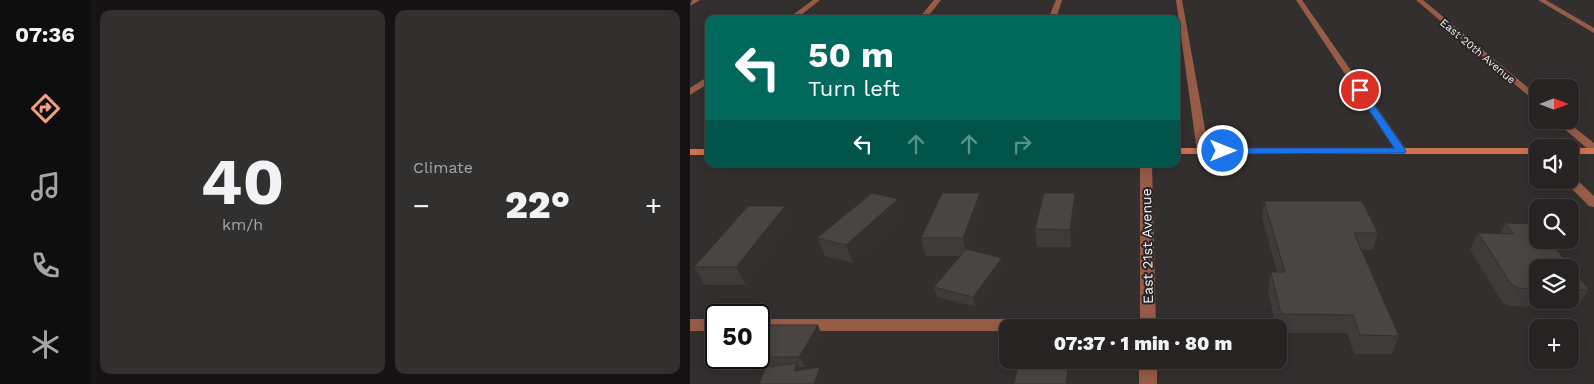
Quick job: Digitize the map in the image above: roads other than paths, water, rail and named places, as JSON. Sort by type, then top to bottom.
[{"type":"main road","points":[[1579,151],[1594,150]]},
{"type":"main road","points":[[1180,151],[1529,151]]},
{"type":"main road","points":[[690,152],[705,152]]},
{"type":"street","points":[[690,4],[697,0]]},
{"type":"street","points":[[796,15],[817,0]]},
{"type":"street","points":[[925,15],[938,0]]},
{"type":"street","points":[[1053,15],[1059,0]]},
{"type":"street","points":[[1179,0],[1203,151]]},
{"type":"street","points":[[1299,0],[1401,151]]},
{"type":"street","name":"East 20th Avenue","points":[[1419,0],[1529,93]]},
{"type":"street","points":[[1541,0],[1594,31]]},
{"type":"street","points":[[690,92],[705,82]]},
{"type":"street","points":[[1570,129],[1594,150]]},
{"type":"street","name":"East 21st Avenue","points":[[1146,167],[1148,319]]},
{"type":"street","points":[[1579,189],[1594,203]]},
{"type":"street","points":[[690,324],[705,324]]},
{"type":"street","points":[[770,325],[999,326]]},
{"type":"street","points":[[1148,369],[1148,384]]}]
